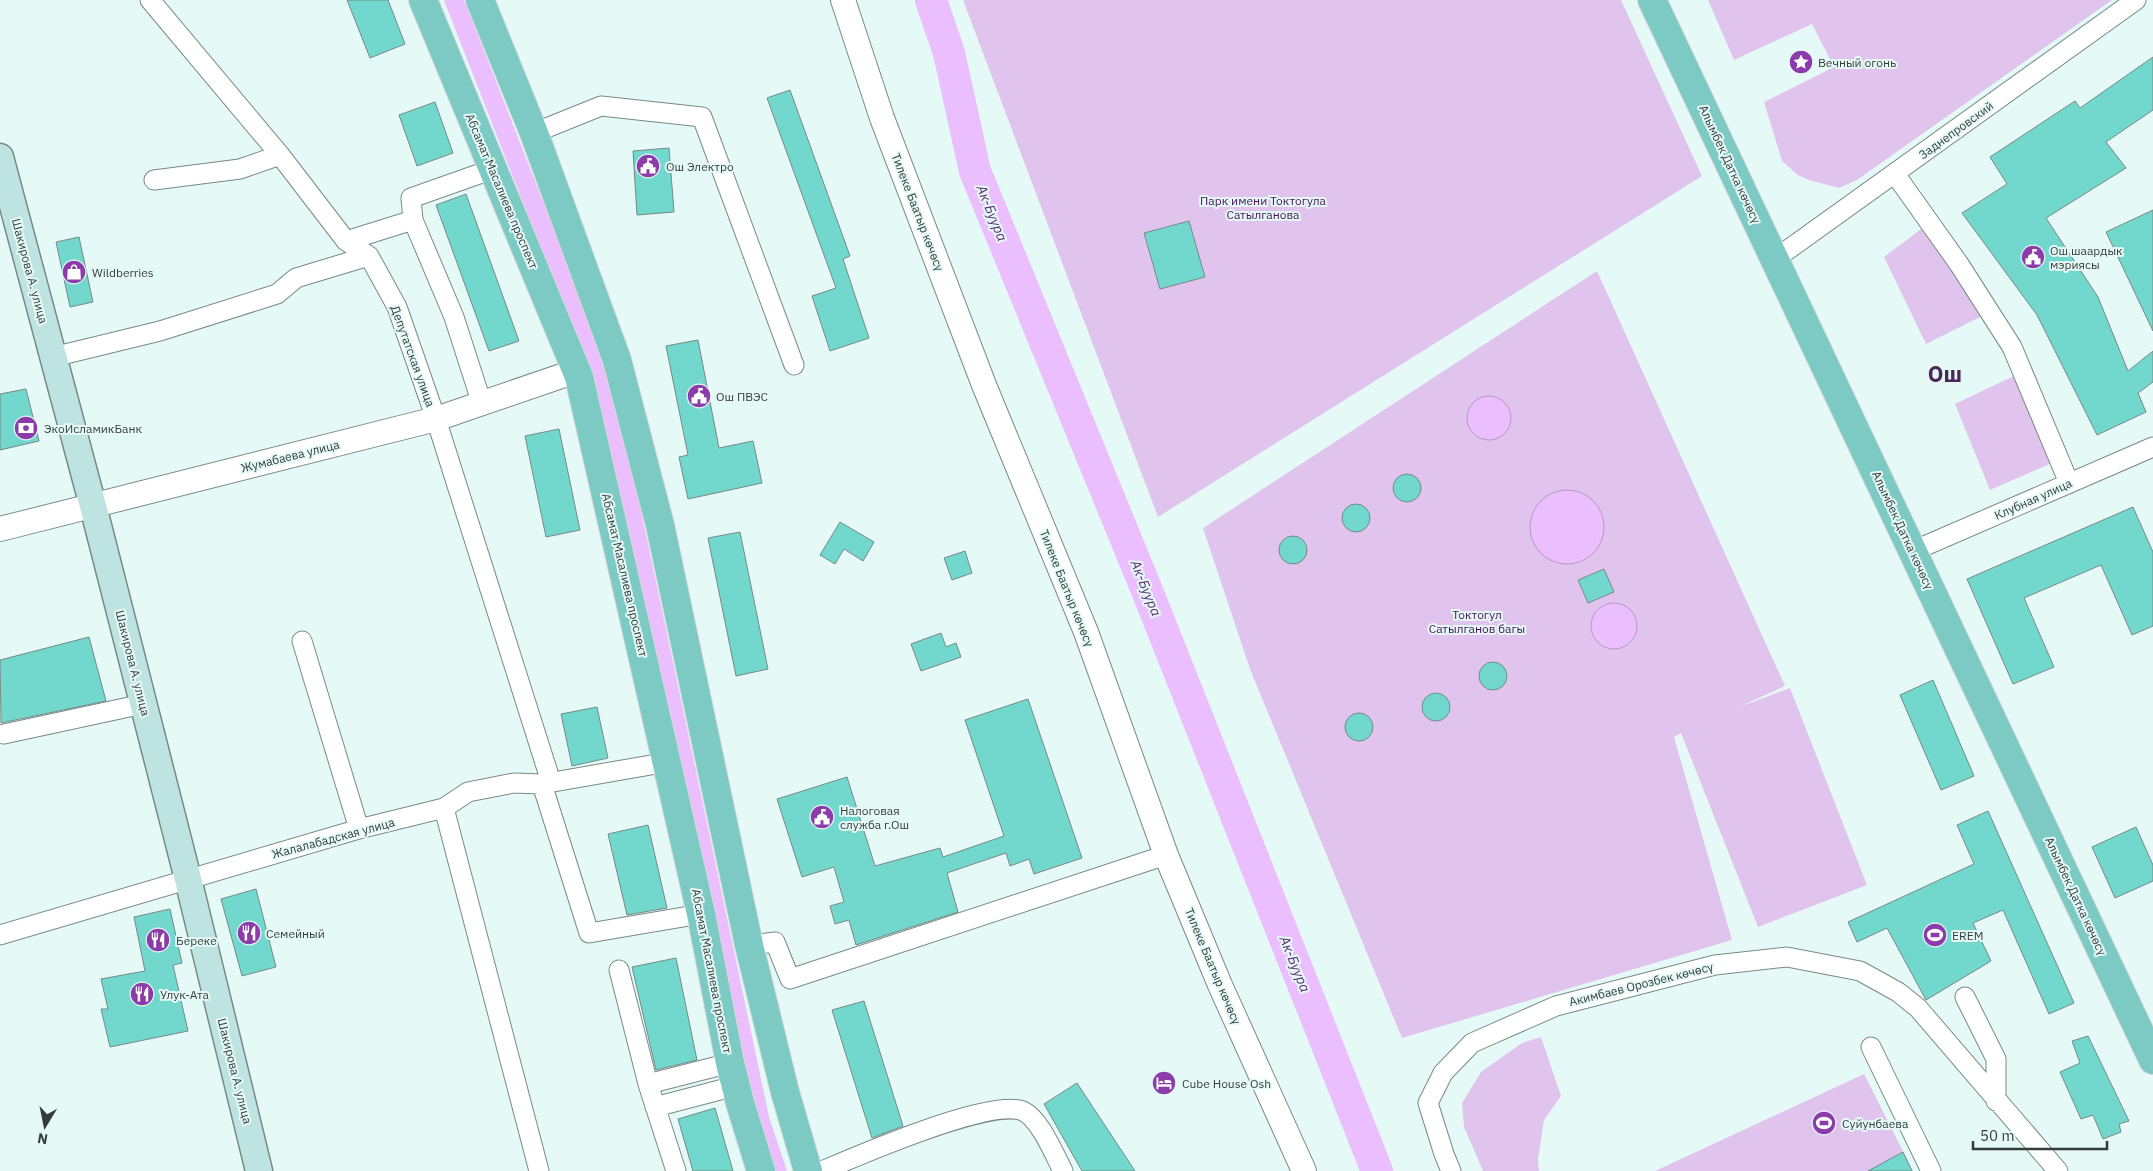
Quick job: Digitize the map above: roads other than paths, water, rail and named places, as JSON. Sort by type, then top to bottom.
[{"type":"main road","name":"Абсамат Масалиева проспект","points":[[423,0],[576,370],[668,762],[733,1075],[761,1171]]},
{"type":"main road","points":[[480,0],[534,133],[617,360],[660,525],[749,945],[785,1092],[808,1171]]},
{"type":"main road","name":"Алымбек Датка көчөсү","points":[[1652,0],[2153,1060]]},
{"type":"main road","name":"Шакирова А. улица","points":[[0,157],[93,506],[188,879],[259,1171]]},
{"type":"street","name":"Депутатская улица","points":[[150,0],[280,155],[346,241],[368,256],[397,306],[436,419],[547,783],[589,934],[701,914]]},
{"type":"street","name":"Тилеке Баатыр көчөсү","points":[[843,0],[882,118],[981,376],[1086,632],[1166,855],[1220,985],[1304,1171]]},
{"type":"street","name":"Заднепровский","points":[[1775,259],[2136,0]]},
{"type":"street","points":[[534,133],[601,106],[702,117],[794,365]]},
{"type":"street","points":[[154,180],[240,169],[280,155]]},
{"type":"street","points":[[482,404],[454,317],[413,220],[411,198],[493,169]]},
{"type":"street","points":[[1895,174],[1960,264],[2012,347],[2069,483]]},
{"type":"street","points":[[346,241],[413,220]]},
{"type":"street","points":[[53,357],[160,331],[277,294],[296,278],[368,256]]},
{"type":"street","name":"Жумабаева улица","points":[[0,529],[436,419],[576,370]]},
{"type":"street","name":"Клубная улица","points":[[1913,551],[2153,447]]},
{"type":"street","points":[[302,641],[359,829]]},
{"type":"street","points":[[4,734],[143,704]]},
{"type":"street","name":"Жалалабадская улица","points":[[0,934],[359,829],[444,808],[468,792],[514,783],[547,783],[668,762]]},
{"type":"street","points":[[444,808],[539,1171]]},
{"type":"street","points":[[749,945],[775,942],[790,979],[1166,855]]},
{"type":"street","name":"Акимбаев Орозбек көчөсү","points":[[1451,1171],[1428,1102],[1443,1072],[1472,1043],[1556,1006],[1715,965],[1787,957],[1860,971],[1898,992],[1918,1008],[2058,1171]]},
{"type":"street","points":[[619,970],[648,1084],[676,1171]]},
{"type":"street","points":[[1965,996],[1996,1058],[1996,1101]]},
{"type":"street","points":[[1871,1047],[1931,1171]]},
{"type":"street","points":[[648,1084],[733,1075]]},
{"type":"street","points":[[655,1107],[733,1075]]},
{"type":"street","points":[[822,1171],[927,1129],[984,1113],[1010,1109],[1022,1111],[1037,1124],[1063,1171]]},
{"type":"waterway","points":[[454,0],[605,386],[760,1120],[777,1171]]},
{"type":"waterway","name":"Ак-Буура","points":[[931,0],[949,53],[975,171],[1148,593],[1377,1171]]},
{"type":"place","name":"Вечный огонь","points":[[1801,62]]},
{"type":"place","name":"Ош Электро","points":[[648,166]]},
{"type":"place","name":"Ош шаардык мэриясы","points":[[2033,257]]},
{"type":"place","name":"Wildberries","points":[[74,272]]},
{"type":"place","name":"Ош ПВЭС","points":[[699,396]]},
{"type":"place","name":"ЭкоИсламикБанк","points":[[26,428]]},
{"type":"place","name":"Налоговая служба г.Ош","points":[[822,817]]},
{"type":"place","name":"Семейный","points":[[249,933]]},
{"type":"place","name":"EREM","points":[[1935,935]]},
{"type":"place","name":"Береке","points":[[158,940]]},
{"type":"place","name":"Улук-Ата","points":[[142,994]]},
{"type":"place","name":"Cube House Osh","points":[[1164,1083]]},
{"type":"place","name":"Суйунбаева","points":[[1824,1123]]},
{"type":"district","name":"Ош","points":[[1945,373]]},
{"type":"park label","name":"Парк имени Токтогула Сатылганова","points":[[1263,207]]},
{"type":"park label","name":"Токтогул Сатылганов багы","points":[[1477,621]]}]
